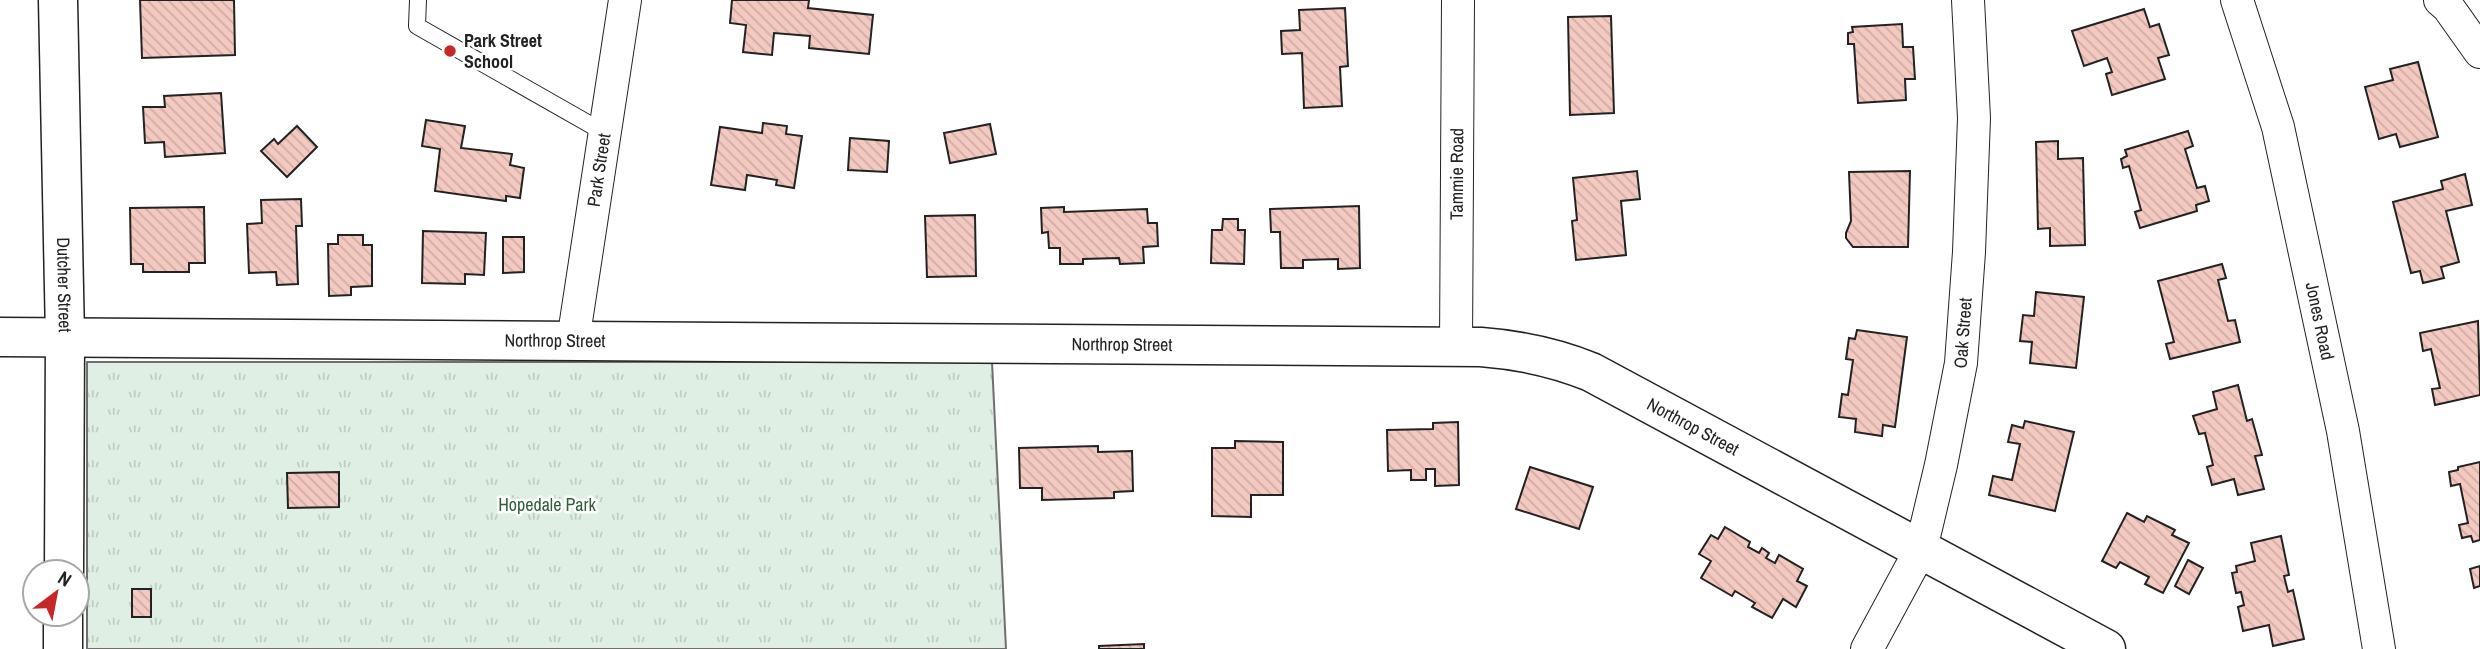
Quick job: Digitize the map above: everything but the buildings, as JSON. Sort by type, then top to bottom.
[{"type":"street","name":"Dutcher Street","points":[[58,0],[65,337],[64,558]]},
{"type":"street","name":"Park Street","points":[[573,341],[625,0]]},
{"type":"street","name":"Tammie Road","points":[[1455,347],[1458,0]]},
{"type":"street","name":"Oak Street","points":[[1867,649],[1921,549],[1961,363],[1969,252],[1974,118],[1968,0]]},
{"type":"street","name":"Jones Road","points":[[2237,0],[2280,140],[2343,431],[2379,649]]},
{"type":"street","points":[[2440,0],[2480,52]]},
{"type":"street","name":"Northrop Street","points":[[0,337],[1455,347],[1522,351],[1554,358],[1591,372],[2106,649]]},
{"type":"street","points":[[63,628],[63,649]]},
{"type":"lane","points":[[418,0],[417,26],[605,133]]},
{"type":"green space","name":"Hopedale Park","points":[[87,362],[992,362],[1006,649],[87,649],[87,628],[91,628],[91,558],[87,558]]},
{"type":"place","name":"Park Street School","points":[[450,51]]}]
